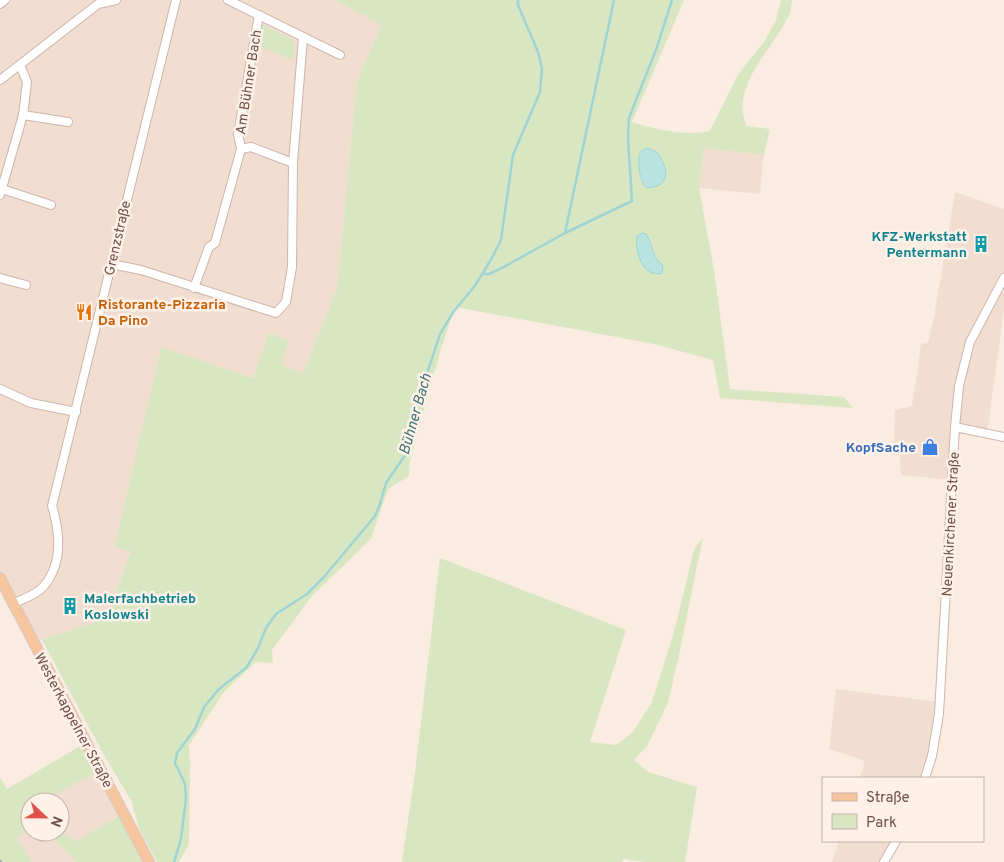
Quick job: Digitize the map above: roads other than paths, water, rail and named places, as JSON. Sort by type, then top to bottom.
[{"type":"main road","name":"Westerkappelner Straße","points":[[0,578],[149,862]]},
{"type":"street","points":[[0,4],[5,0]]},
{"type":"street","points":[[0,80],[98,4],[116,0]]},
{"type":"street","name":"Grenzstraße","points":[[13,604],[42,588],[53,569],[59,545],[57,523],[52,506],[176,0]]},
{"type":"street","name":"Am Bühner Bach","points":[[228,0],[340,55]]},
{"type":"street","name":"Am Bühner Bach","points":[[194,288],[209,247],[215,243],[241,149],[238,134],[259,15]]},
{"type":"street","points":[[111,264],[141,270],[276,313],[286,302],[292,267],[293,163],[303,37]]},
{"type":"street","points":[[20,65],[26,82],[24,115],[1,192],[51,205]]},
{"type":"street","points":[[24,115],[68,122]]},
{"type":"street","name":"Am Bühner Bach","points":[[241,149],[251,147],[293,163]]},
{"type":"street","points":[[0,278],[26,285]]},
{"type":"street","name":"Neuenkirchener Straße","points":[[925,777],[932,756],[939,714],[959,386],[970,342],[1004,278]]},
{"type":"street","points":[[0,389],[31,402],[76,412]]},
{"type":"street","points":[[955,427],[1004,437]]},
{"type":"street","points":[[884,862],[895,842]]},
{"type":"water","points":[[647,148],[657,152],[666,173],[660,185],[648,188],[643,183],[639,166],[640,153]]},
{"type":"water","points":[[642,233],[646,234],[656,258],[663,266],[662,273],[655,274],[650,272],[641,262],[636,242],[637,236]]},
{"type":"waterway","name":"Bühner Bach","points":[[174,862],[181,839],[186,798],[185,784],[175,763],[177,753],[195,729],[204,707],[219,689],[247,667],[258,648],[266,628],[276,614],[307,594],[324,577],[375,516],[386,483],[406,454],[413,416],[440,334],[454,311],[474,287],[501,240],[513,155],[540,92],[542,69],[538,52],[518,5],[518,0]]},
{"type":"waterway","points":[[483,274],[489,274],[500,269],[565,233],[614,0]]},
{"type":"waterway","points":[[565,233],[632,201],[628,138],[629,118],[657,47],[672,0]]},
{"type":"place","name":"KFZ-Werkstatt Pentermann","points":[[981,244]]},
{"type":"place","name":"Ristorante-Pizzaria Da Pino","points":[[84,312]]},
{"type":"place","name":"KopfSache","points":[[930,447]]},
{"type":"place","name":"Malerfachbetrieb Koslowski","points":[[70,606]]}]
